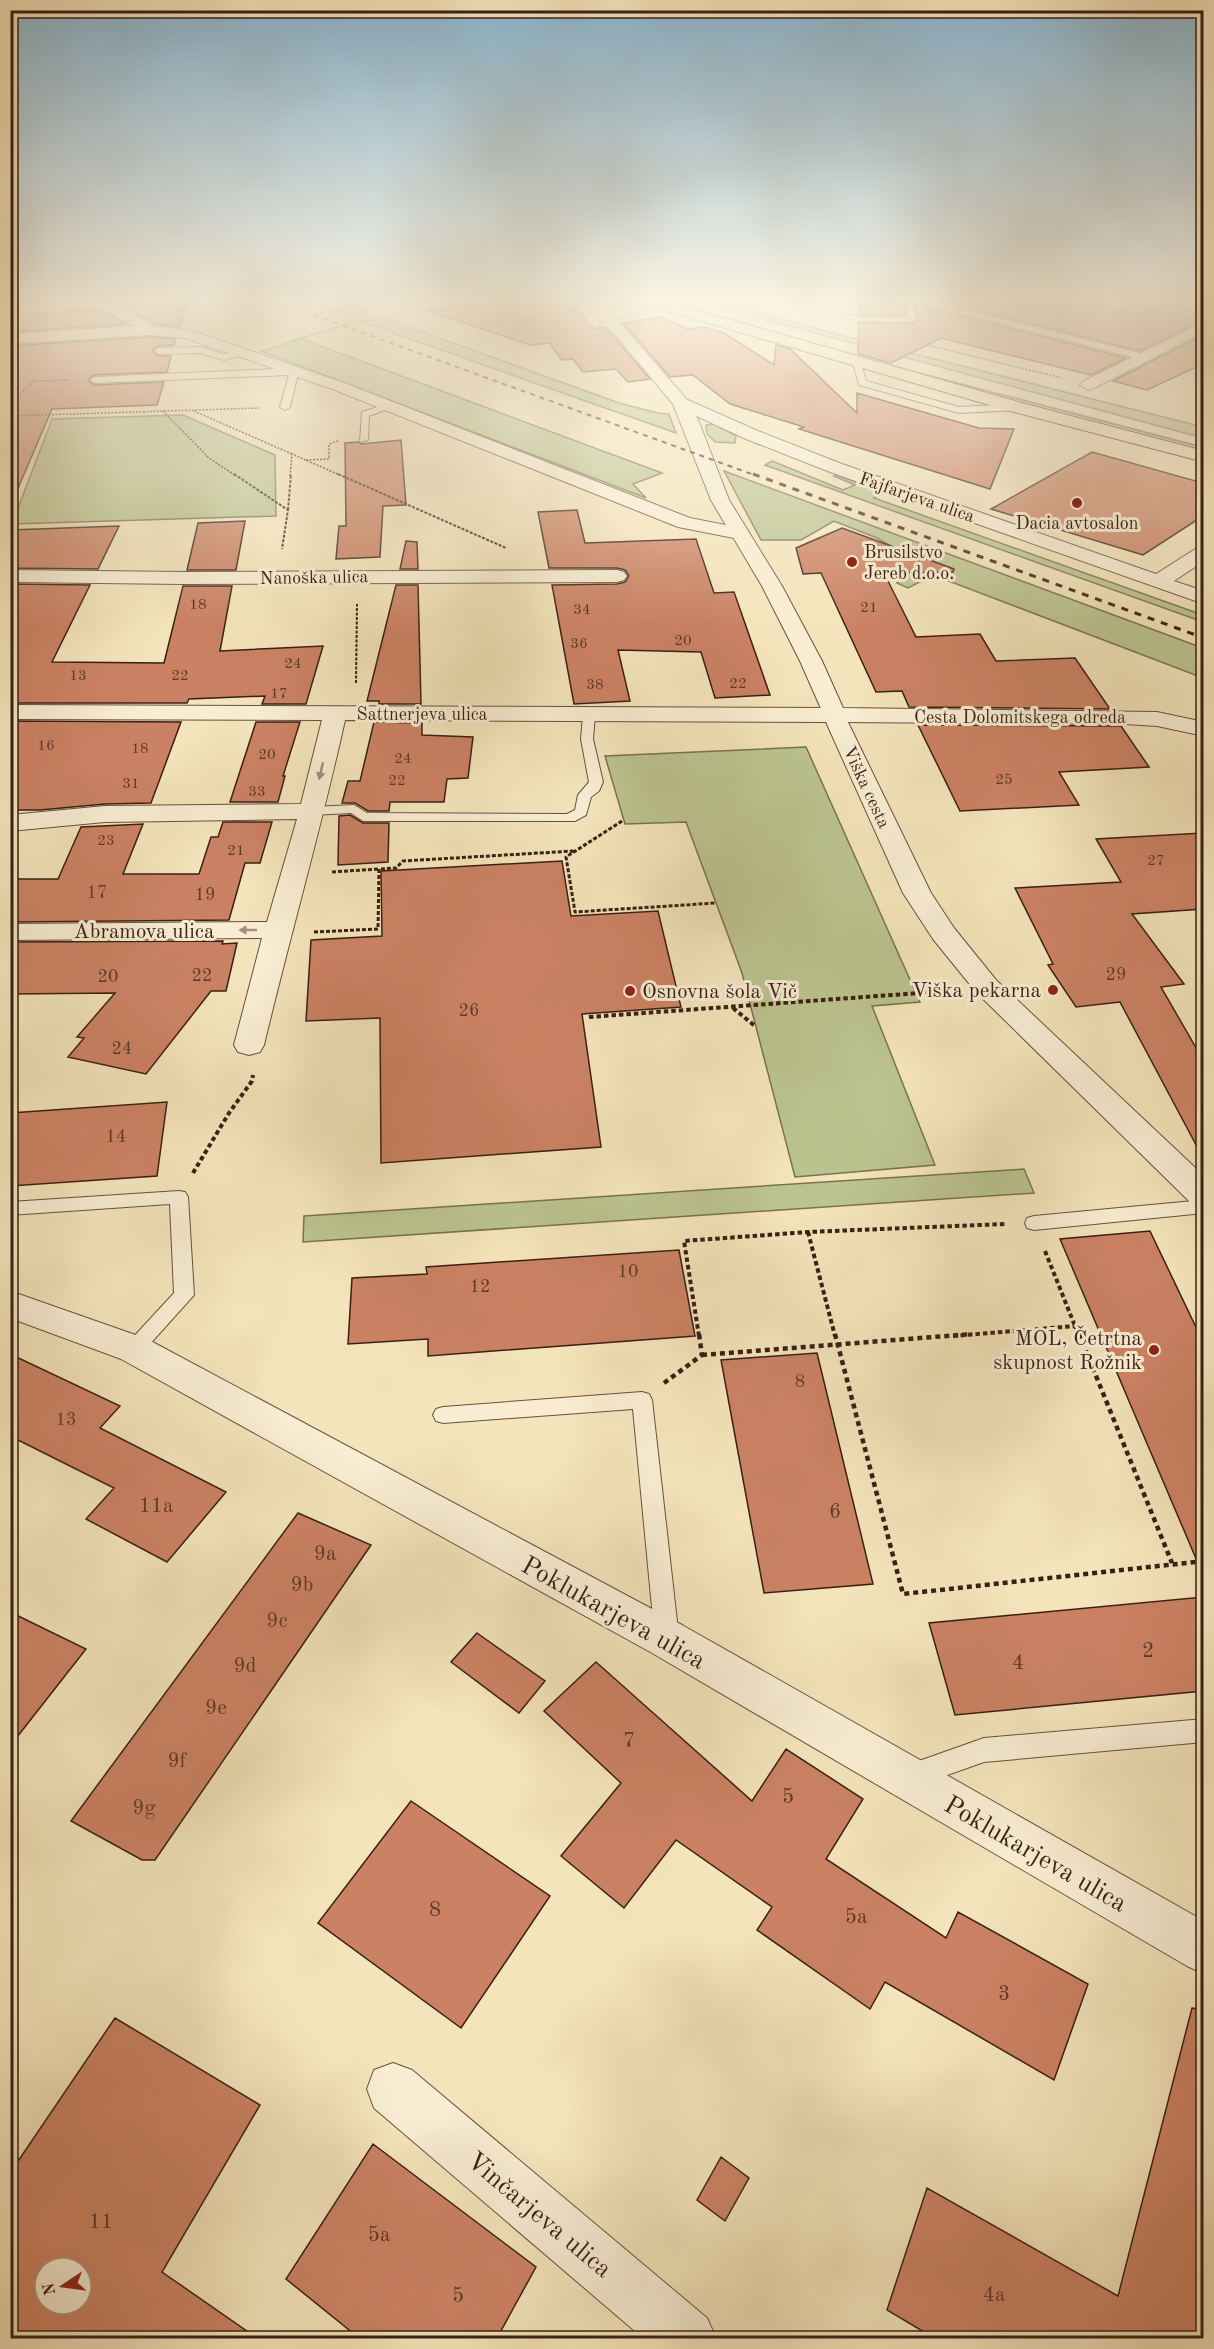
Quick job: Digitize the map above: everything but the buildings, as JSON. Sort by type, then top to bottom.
[{"type":"main road","points":[[1018,408],[1203,457]]},
{"type":"main road","points":[[1077,408],[1203,442]]},
{"type":"street","points":[[394,408],[686,523],[739,533]]},
{"type":"street","name":"Viška cesta","points":[[684,408],[711,480],[739,533],[772,586],[814,668],[917,893],[943,933],[986,986],[1203,1196]]},
{"type":"street","name":"Fajfarjeva ulica","points":[[693,408],[752,435],[836,468],[1203,598]]},
{"type":"street","points":[[1158,582],[1203,552]]},
{"type":"street","name":"Nanoška ulica","points":[[10,576],[277,578],[568,574],[617,576]]},
{"type":"street","name":"Sattnerjeva ulica","points":[[10,712],[834,715]]},
{"type":"street","points":[[249,1045],[312,811],[345,714]]},
{"type":"street","name":"Cesta Dolomitskega odreda","points":[[834,715],[1125,717],[1157,719],[1203,729]]},
{"type":"street","points":[[10,823],[105,814],[312,811]]},
{"type":"street","name":"Abramova ulica","points":[[10,932],[277,935]]},
{"type":"street","name":"Poklukarjeva ulica","points":[[10,1304],[134,1349],[667,1639],[1203,1949]]},
{"type":"street","name":"Vinčarjeva ulica","points":[[393,2089],[687,2338]]},
{"type":"lane","points":[[363,440],[364,414],[385,408]]},
{"type":"lane","points":[[312,811],[354,809],[363,817],[570,818],[581,812],[585,795],[594,788],[596,782],[587,739],[589,715]]},
{"type":"lane","points":[[10,1209],[178,1197],[184,1295],[134,1349]]},
{"type":"lane","points":[[1034,1223],[1203,1206]]},
{"type":"lane","points":[[443,1415],[642,1400],[667,1639]]},
{"type":"lane","points":[[906,1778],[984,1750],[1203,1730]]},
{"type":"path","points":[[10,416],[265,408]]},
{"type":"path","points":[[163,410],[209,459],[288,510]]},
{"type":"path","points":[[190,410],[568,574]]},
{"type":"path","points":[[306,460],[329,459],[329,444],[339,440],[363,440]]},
{"type":"path","points":[[277,578],[288,510],[292,454]]},
{"type":"path","points":[[345,714],[358,576]]},
{"type":"path","points":[[622,822],[566,857],[575,912],[716,903]]},
{"type":"path","points":[[326,872],[396,868],[404,861],[574,851]]},
{"type":"path","points":[[277,935],[378,928],[379,869]]},
{"type":"path","points":[[589,1017],[971,990],[986,986]]},
{"type":"path","points":[[732,1007],[756,1026]]},
{"type":"path","points":[[178,1197],[229,1113],[252,1081],[256,1058],[249,1045]]},
{"type":"path","points":[[702,1355],[684,1241],[808,1232],[1034,1223],[1172,1563]]},
{"type":"path","points":[[808,1232],[903,1593],[1203,1561]]},
{"type":"path","points":[[642,1400],[702,1355],[1075,1326]]},
{"type":"green space","points":[[409,408],[486,408],[662,473],[633,484],[646,498]]},
{"type":"green space","points":[[604,408],[637,408],[669,414],[676,433]]},
{"type":"green space","points":[[1050,408],[1203,447],[1203,448]]},
{"type":"green space","points":[[1091,408],[1126,408],[1203,427],[1203,438]]},
{"type":"green space","points":[[183,415],[275,455],[276,516],[12,524],[52,419]]},
{"type":"green space","points":[[714,424],[736,436],[735,443],[715,442],[707,434],[706,425]]},
{"type":"green space","points":[[772,461],[843,490],[855,485],[834,476],[837,475],[884,493],[874,498],[1203,615],[1203,622],[765,465]]},
{"type":"green space","points":[[724,471],[1203,648],[1203,678],[933,575],[908,588],[897,583],[907,572],[899,551],[877,538],[834,521],[801,540],[761,540]]},
{"type":"green space","points":[[806,747],[920,1002],[872,1006],[935,1165],[795,1177],[742,973],[686,822],[625,824],[605,756]]},
{"type":"green space","points":[[1024,1169],[1034,1193],[303,1242],[304,1216]]},
{"type":"railway","points":[[569,408],[757,476]]},
{"type":"railway","points":[[753,474],[1204,638]]},
{"type":"place","name":"Dacia avtosalon","points":[[1077,503]]},
{"type":"place","name":"Brusilstvo Jereb d.o.o.","points":[[852,562]]},
{"type":"place","name":"Viška pekarna","points":[[1053,990]]},
{"type":"place","name":"Osnovna šola Vič","points":[[630,991]]},
{"type":"place","name":"MOL, Četrtna skupnost Rožnik","points":[[1154,1350]]}]
